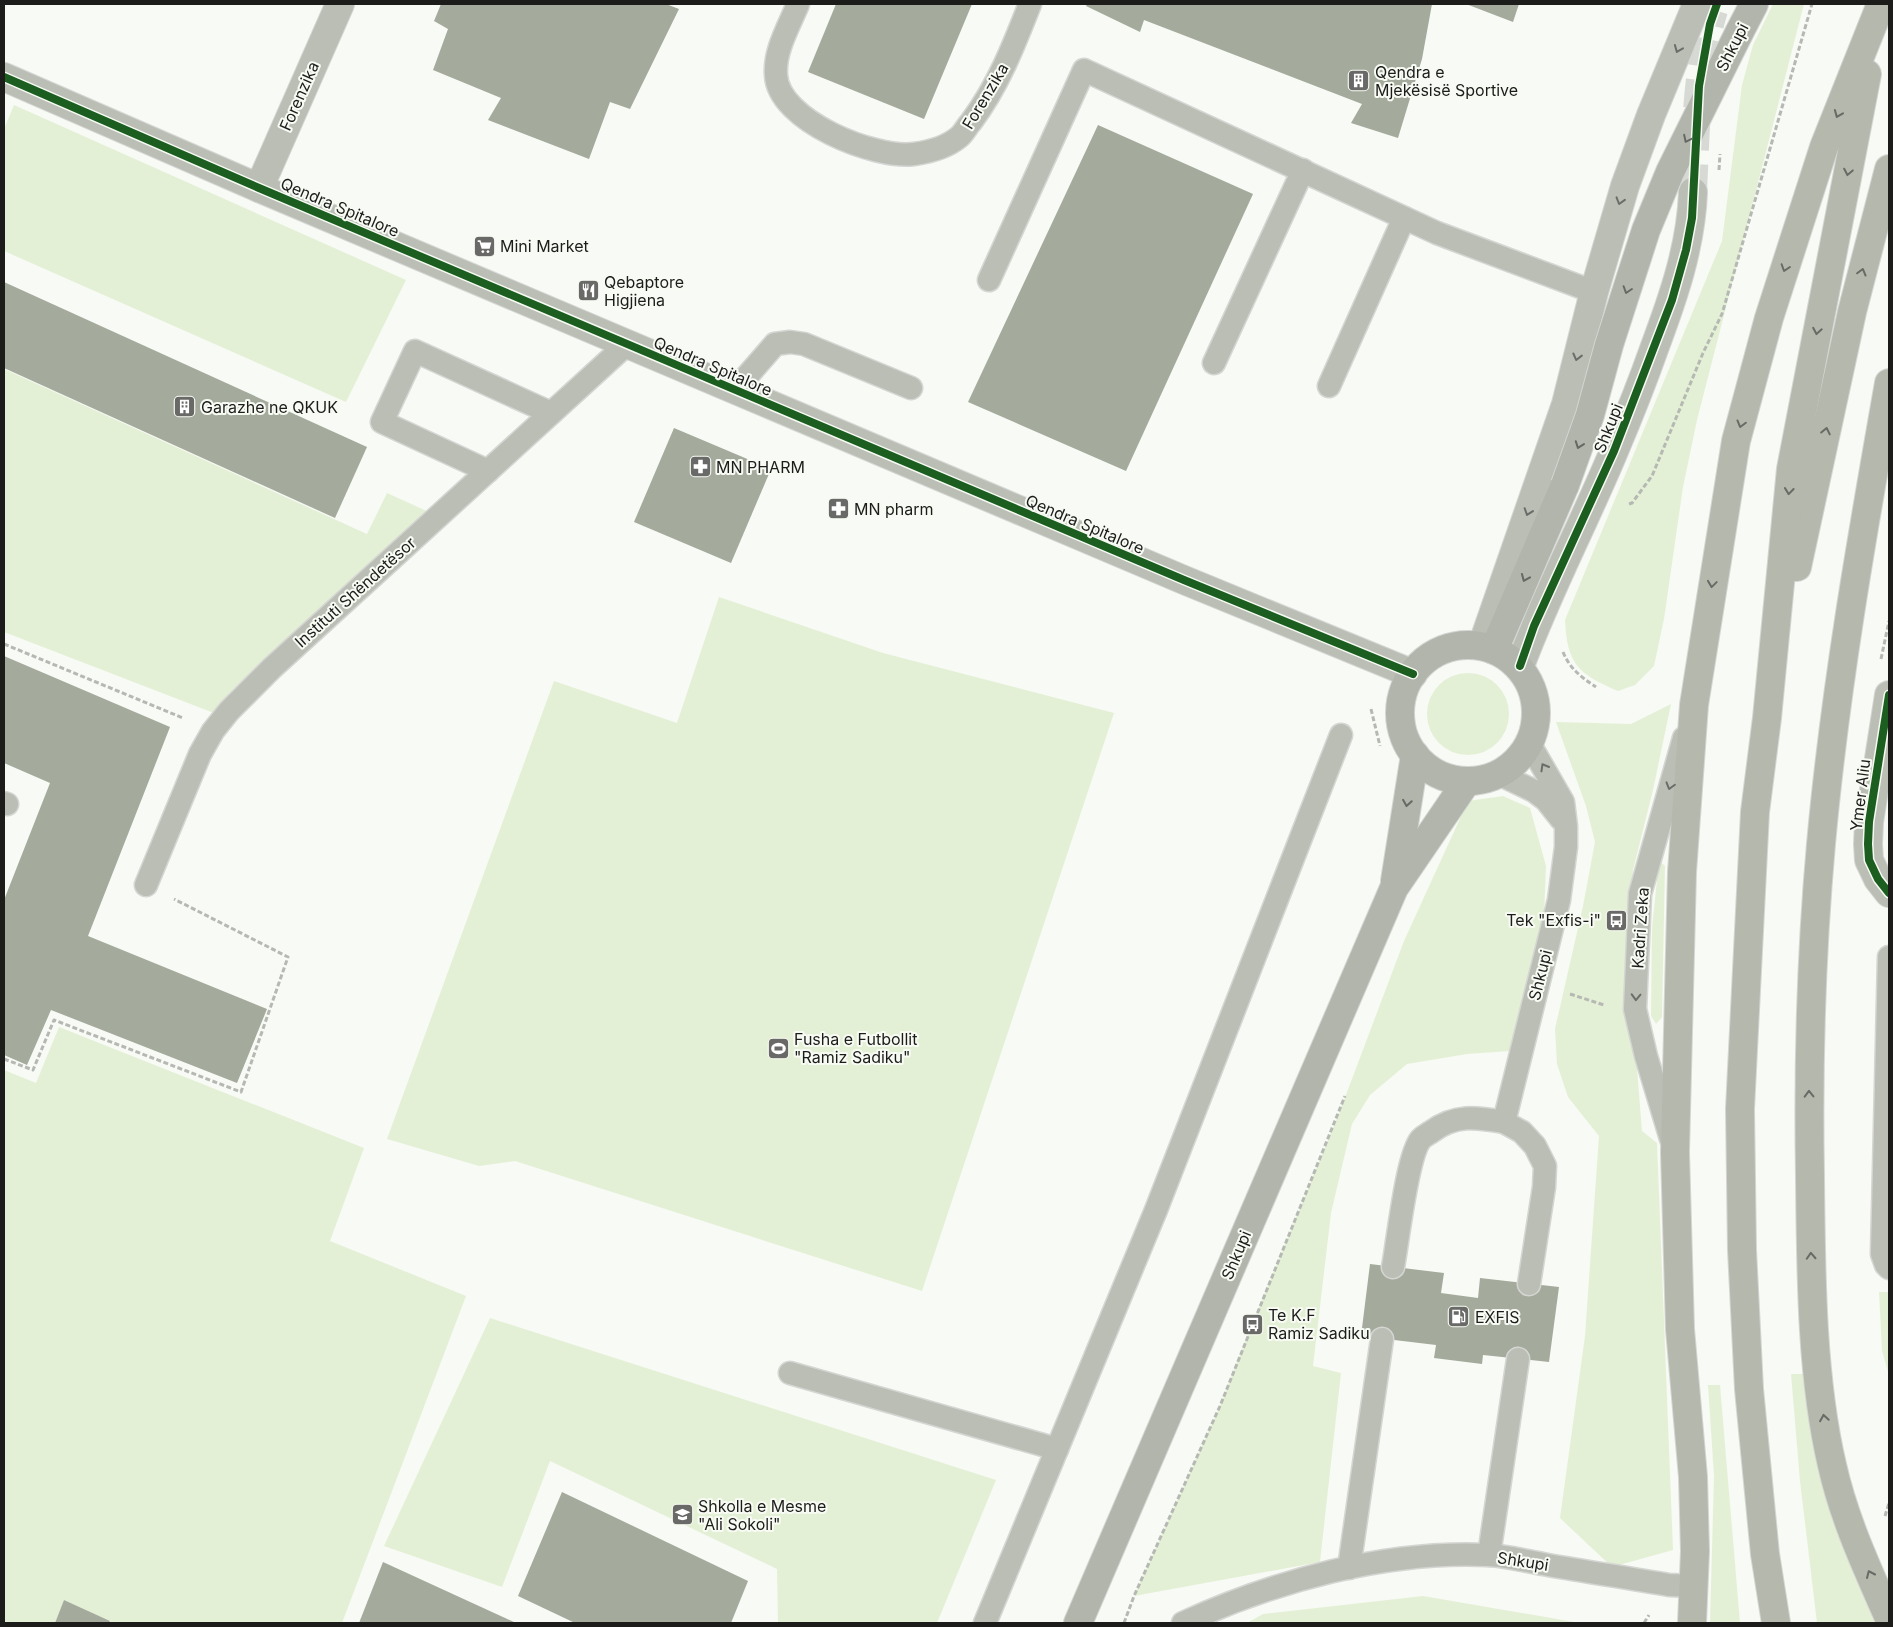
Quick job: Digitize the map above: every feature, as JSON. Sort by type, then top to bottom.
[{"type":"highway","points":[[1692,1623],[1694,1586],[1692,1477],[1680,1329],[1675,1152],[1682,872],[1694,706],[1734,450],[1769,318],[1824,147],[1882,4]]},
{"type":"highway","points":[[1776,1623],[1765,1554],[1749,1389],[1742,1241],[1740,1109],[1755,812],[1767,718],[1791,469],[1882,4]]},
{"type":"highway","points":[[1767,718],[1816,474],[1852,312],[1889,169]]},
{"type":"highway","points":[[1889,383],[1849,619],[1833,738],[1821,842],[1814,931],[1808,1072],[1810,1240],[1820,1396],[1832,1466],[1854,1537],[1889,1618]]},
{"type":"main road","name":"Shkupi","points":[[1488,648],[1565,485],[1590,415],[1609,345],[1646,230],[1670,172],[1754,4]]},
{"type":"main road","points":[[1468,645],[1488,648],[1520,666],[1529,682],[1535,701],[1536,715],[1535,729],[1529,743],[1517,761],[1499,774],[1484,779],[1467,781],[1452,779],[1438,774],[1425,766],[1415,755],[1406,740],[1401,723],[1400,706],[1404,689],[1413,674],[1425,661],[1441,650],[1468,645]]},
{"type":"main road","name":"Shkupi","points":[[1394,888],[1415,755]]},
{"type":"main road","name":"Shkupi","points":[[1078,1623],[1394,888],[1467,781]]},
{"type":"street","name":"Forenzika","points":[[259,188],[340,4]]},
{"type":"street","points":[[1488,648],[1566,404],[1594,292],[1625,186],[1651,115],[1709,6]]},
{"type":"street","name":"Qendra Spitalore","points":[[4,77],[259,188],[735,390],[1184,580],[1413,674]]},
{"type":"street","name":"Shkupi","points":[[1520,666],[1534,626],[1614,451],[1657,342],[1672,300],[1686,250],[1692,218],[1693,192]]},
{"type":"street","name":"Ymer Aliu","points":[[1889,695],[1869,822],[1868,844],[1869,860],[1878,879],[1889,893]]},
{"type":"lane","name":"Forenzika","points":[[798,4],[783,39],[776,68],[776,76],[781,93],[791,107],[806,120],[856,144],[885,152],[912,155],[936,150],[960,136],[978,112],[997,81],[1030,4]]},
{"type":"lane","points":[[989,280],[1084,70],[1404,218],[1508,261],[1594,292]]},
{"type":"lane","points":[[1214,363],[1303,170]]},
{"type":"lane","points":[[1329,386],[1404,218]]},
{"type":"lane","points":[[735,390],[775,344],[790,342],[804,344],[911,388]]},
{"type":"lane","name":"Instituti Shëndetësor","points":[[146,886],[200,754],[213,731],[228,711],[272,668],[627,344]]},
{"type":"lane","points":[[488,471],[382,422],[415,351],[551,413]]},
{"type":"lane","name":"Kadri Zeka","points":[[1675,1152],[1646,1056],[1636,1009],[1640,894],[1694,706]]},
{"type":"lane","points":[[985,1623],[1156,1210],[1341,735]]},
{"type":"lane","name":"Shkupi","points":[[1504,1122],[1560,892],[1566,847],[1563,802],[1529,743]]},
{"type":"lane","points":[[1499,774],[1534,790],[1546,800],[1566,826]]},
{"type":"lane","points":[[1889,957],[1882,1254],[1889,1268]]},
{"type":"lane","points":[[1393,1267],[1412,1161],[1421,1139],[1439,1126],[1460,1118],[1483,1118],[1504,1122],[1522,1132],[1535,1146],[1545,1166],[1544,1187],[1530,1284]]},
{"type":"lane","points":[[1350,1568],[1382,1339]]},
{"type":"lane","name":"Shkupi","points":[[1518,1359],[1489,1555],[1668,1585],[1694,1586]]},
{"type":"lane","points":[[790,1373],[1057,1449]]},
{"type":"lane","points":[[1183,1623],[1252,1595],[1350,1568],[1422,1557],[1489,1555]]},
{"type":"path","points":[[1753,210],[1812,4]]},
{"type":"path","points":[[4,644],[213,731]]},
{"type":"path","points":[[4,1059],[33,1070],[54,1020],[240,1092],[288,957],[146,886]]},
{"type":"path","points":[[1538,983],[1605,1006]]},
{"type":"path","points":[[1124,1623],[1134,1596],[1220,1406],[1348,1088]]},
{"type":"green space","points":[[1773,4],[1804,4],[1697,420],[1683,487],[1664,619],[1654,666],[1635,685],[1618,691],[1593,679],[1577,666],[1568,647],[1565,620],[1722,241],[1742,85],[1753,45]]},
{"type":"green space","points":[[14,105],[406,280],[346,402],[4,251],[4,129]]},
{"type":"green space","points":[[4,369],[367,534],[387,493],[429,512],[219,715],[4,632]]},
{"type":"green space","name":"Fusha e Futbollit \"Ramiz Sadiku\"","points":[[719,597],[883,653],[1114,713],[922,1291],[515,1161],[479,1166],[387,1139],[554,681],[677,723]]},
{"type":"green space","points":[[1460,673],[1476,673],[1491,680],[1502,691],[1509,706],[1506,730],[1497,743],[1476,755],[1460,755],[1445,748],[1434,737],[1427,722],[1427,706],[1434,691],[1445,680]]},
{"type":"green space","points":[[1671,704],[1653,790],[1633,870],[1624,975],[1636,1056],[1642,1131],[1657,1143],[1673,1550],[1612,1567],[1560,1518],[1585,1336],[1599,1136],[1568,1097],[1557,1064],[1555,1029],[1583,906],[1595,842],[1586,806],[1556,722],[1631,724]]},
{"type":"green space","points":[[1503,796],[1530,808],[1546,866],[1543,943],[1510,1051],[1467,1054],[1407,1064],[1370,1095],[1352,1124],[1331,1213],[1313,1366],[1341,1373],[1320,1562],[1134,1596],[1220,1406],[1338,1116],[1404,941],[1468,801]]},
{"type":"green space","points":[[1659,861],[1665,866],[1662,1017],[1656,1024],[1651,1016],[1652,928]]},
{"type":"green space","points":[[59,1027],[364,1148],[330,1241],[466,1296],[342,1623],[111,1623],[64,1600],[55,1623],[4,1623],[4,1070],[36,1083]]},
{"type":"green space","points":[[1879,1292],[1889,1292],[1889,1375],[1882,1351]]},
{"type":"green space","points":[[490,1318],[996,1480],[937,1623],[778,1623],[777,1569],[550,1461],[502,1587],[384,1546]]},
{"type":"green space","points":[[1791,1374],[1803,1374],[1816,1455],[1854,1576],[1877,1623],[1817,1623],[1800,1481]]},
{"type":"green space","points":[[1708,1385],[1720,1385],[1740,1623],[1710,1623],[1714,1476]]},
{"type":"green space","points":[[1423,1596],[1580,1623],[1247,1623],[1263,1614]]},
{"type":"building","points":[[441,4],[666,4],[679,9],[630,109],[610,102],[589,159],[488,120],[501,98],[433,70],[448,29],[434,21]]},
{"type":"building","points":[[836,4],[972,4],[924,119],[808,72]]},
{"type":"building","name":"Qendra e Mjekësisë Sportive","points":[[1087,4],[1432,4],[1422,59],[1398,138],[1351,123],[1362,104],[1144,20],[1140,32],[1086,6]]},
{"type":"building","name":"Qendra e Mjekësisë Sportive","points":[[1466,4],[1519,4],[1513,22]]},
{"type":"building","points":[[1098,125],[1253,194],[1126,471],[968,402]]},
{"type":"building","name":"Garazhe ne QKUK","points":[[4,282],[367,447],[335,518],[4,368]]},
{"type":"building","points":[[674,428],[771,469],[731,563],[634,522]]},
{"type":"building","points":[[4,656],[170,727],[88,936],[267,1009],[237,1083],[51,1010],[27,1065],[4,1055],[4,900],[50,783],[4,763]]},
{"type":"building","name":"EXFIS","points":[[1370,1264],[1444,1273],[1441,1293],[1478,1298],[1480,1278],[1559,1287],[1549,1362],[1483,1355],[1482,1364],[1434,1358],[1436,1345],[1361,1336]]},
{"type":"building","points":[[562,1492],[748,1581],[731,1623],[575,1623],[518,1596]]},
{"type":"building","points":[[383,1562],[516,1623],[359,1623]]},
{"type":"building","points":[[64,1600],[110,1621],[109,1623],[55,1623]]},
{"type":"tunnel","points":[[1693,192],[1700,77],[1714,10]]},
{"type":"cycle path","points":[[1520,666],[1534,626],[1614,451],[1672,300],[1686,250],[1692,218],[1699,86],[1710,24],[1717,4]]},
{"type":"cycle path","points":[[4,77],[259,188],[1184,580],[1413,674]]},
{"type":"cycle path","points":[[1889,695],[1869,822],[1868,844],[1869,860],[1878,879],[1889,893]]},
{"type":"place","name":"Qendra e Mjekësisë Sportive","points":[[1359,81]]},
{"type":"place","name":"Mini Market","points":[[484,246]]},
{"type":"place","name":"Qebaptore Higjiena","points":[[588,291]]},
{"type":"place","name":"Garazhe ne QKUK","points":[[185,407]]},
{"type":"place","name":"MN PHARM","points":[[700,467]]},
{"type":"place","name":"MN pharm","points":[[838,509]]},
{"type":"place","name":"Tek \"Exfis-i\"","points":[[1617,920]]},
{"type":"place","name":"Fusha e Futbollit \"Ramiz Sadiku\"","points":[[778,1048]]},
{"type":"place","name":"EXFIS","points":[[1459,1317]]},
{"type":"place","name":"Te K.F Ramiz Sadiku","points":[[1252,1324]]},
{"type":"place","name":"Shkolla e Mesme \"Ali Sokoli\"","points":[[682,1515]]}]
